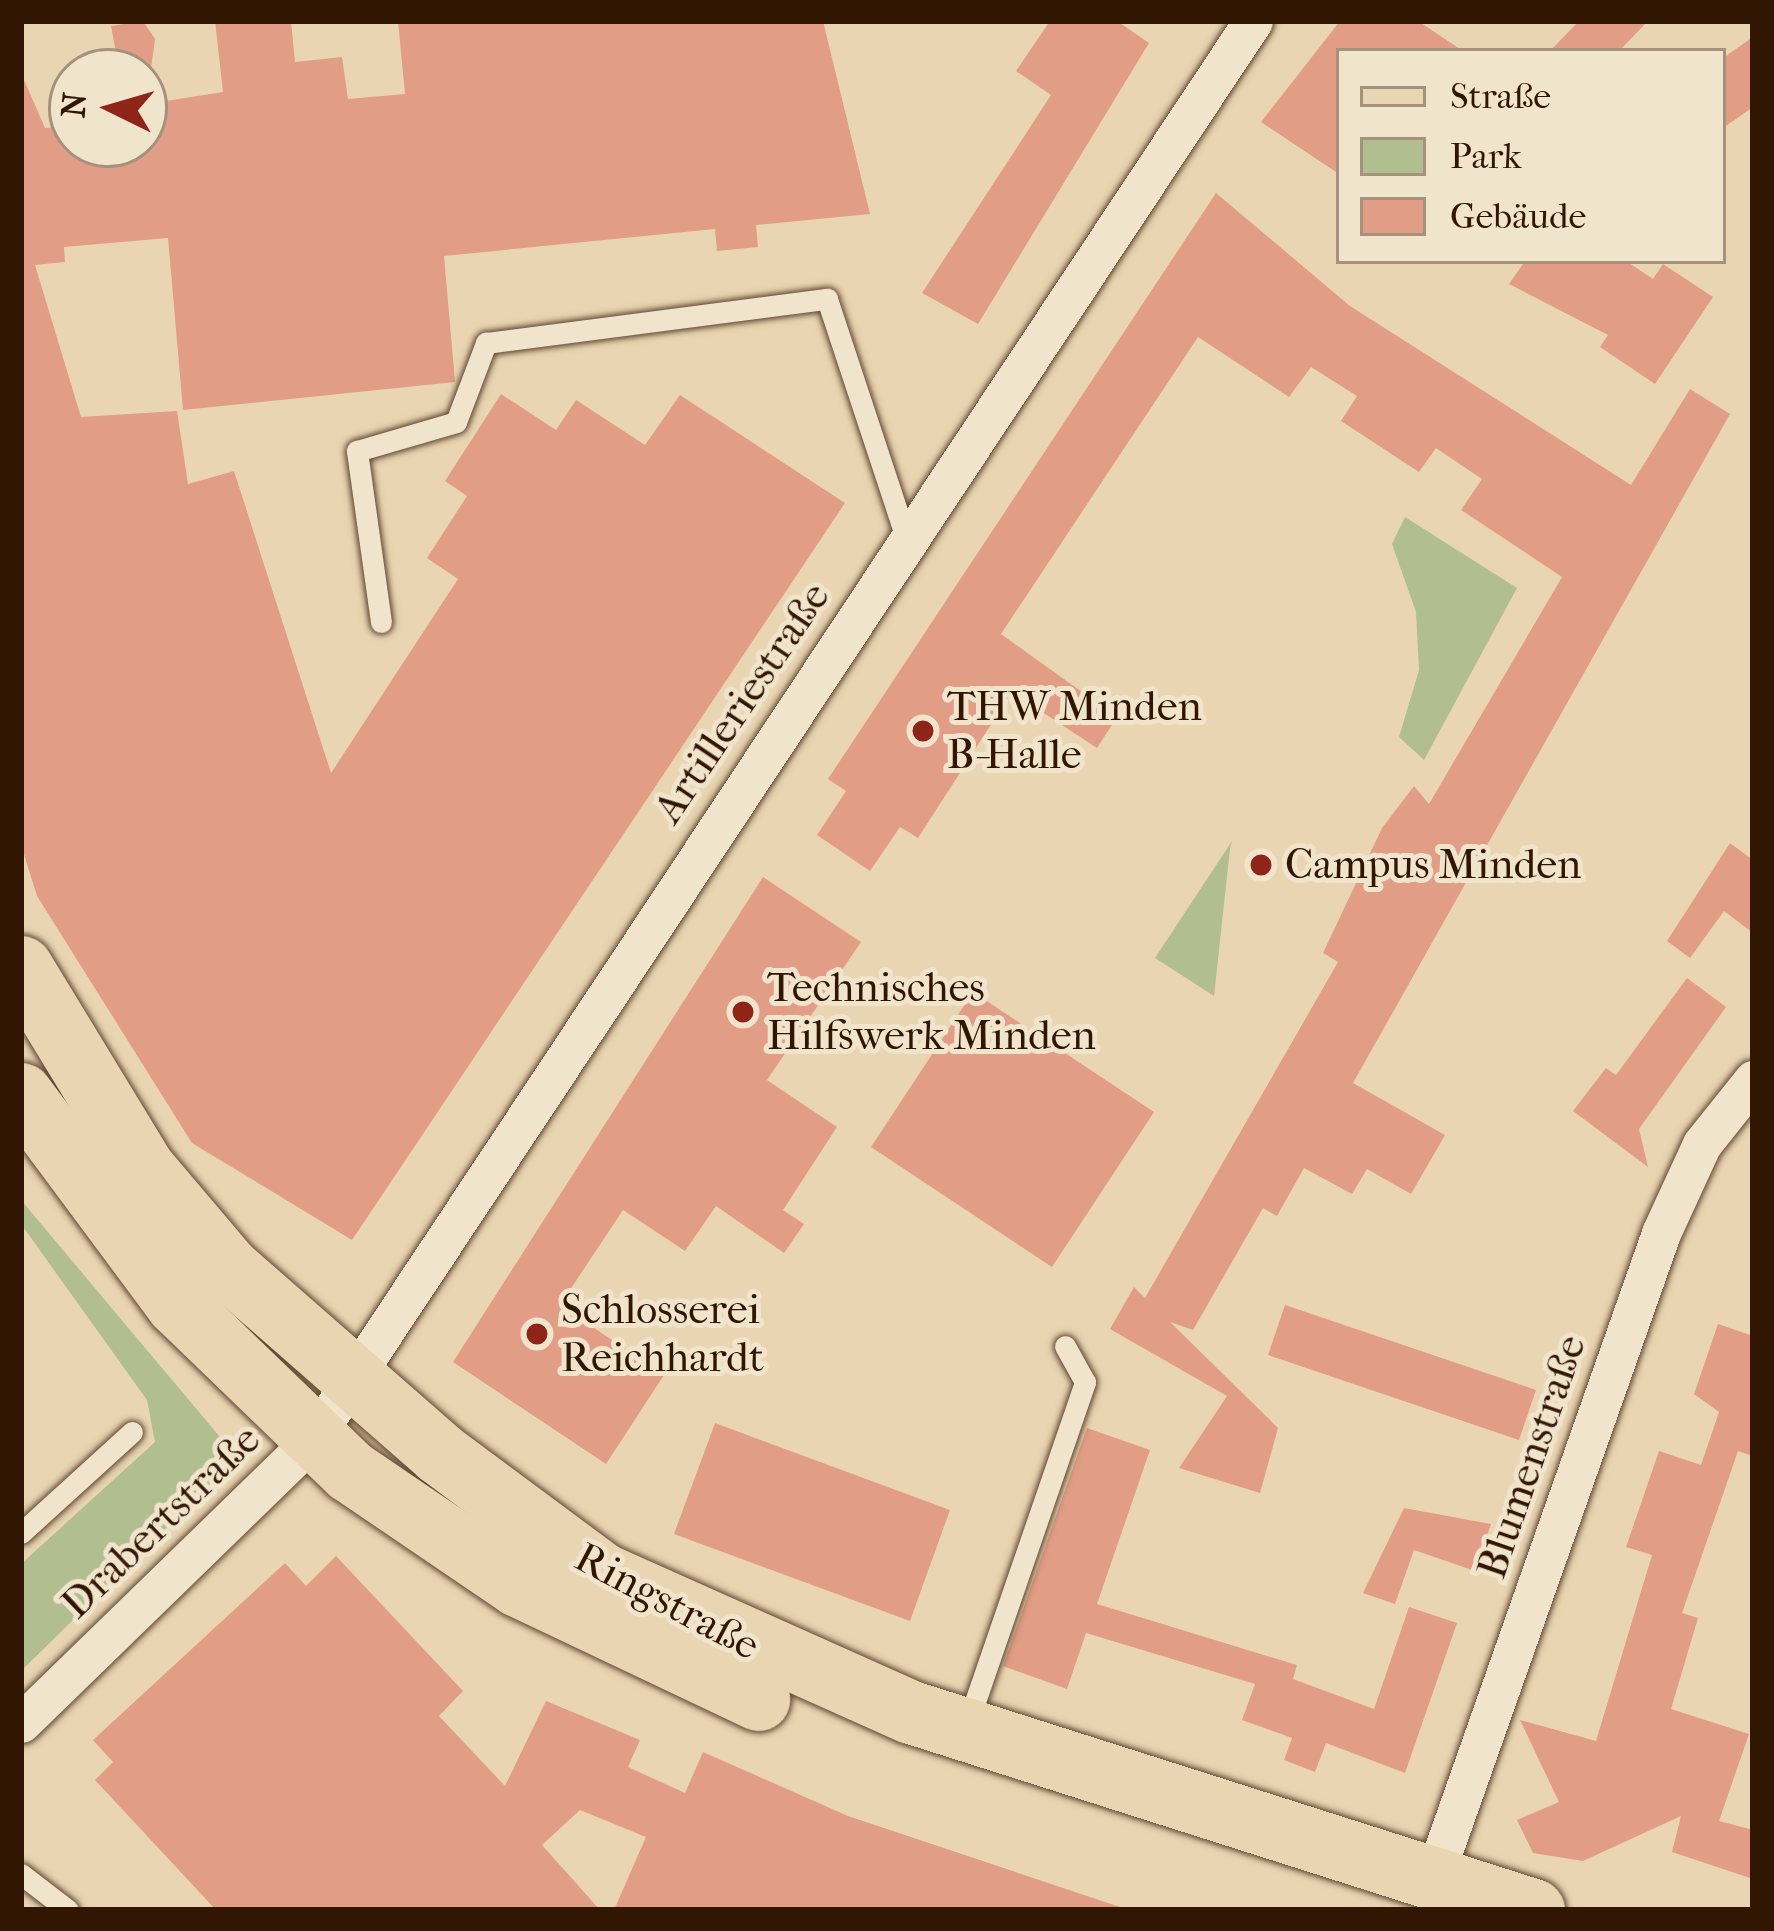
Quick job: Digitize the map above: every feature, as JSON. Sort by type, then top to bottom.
[{"type":"main road","name":"Ringstraße","points":[[21,967],[167,1198],[354,1382],[558,1545],[661,1608],[965,1731],[1408,1896]]},
{"type":"main road","name":"Ringstraße","points":[[21,1094],[152,1275],[313,1439],[452,1544],[639,1648],[928,1761],[1408,1896],[1533,1910]]},
{"type":"street","name":"Artilleriestraße","points":[[313,1439],[1253,21]]},
{"type":"street","name":"Blumenstraße","points":[[1408,1896],[1660,1233],[1702,1144],[1753,1080]]},
{"type":"street","name":"Drabertstraße","points":[[21,1723],[313,1439]]},
{"type":"lane","points":[[381,622],[357,452],[456,422],[486,343],[826,299],[907,541]]},
{"type":"lane","points":[[965,1731],[1085,1382],[1065,1346]]},
{"type":"lane","points":[[21,1532],[132,1432]]},
{"type":"lane","points":[[21,1874],[68,1910]]},
{"type":"green space","points":[[1405,517],[1517,588],[1424,760],[1399,737],[1419,670],[1416,612],[1392,544]]},
{"type":"green space","points":[[1232,841],[1230,849],[1214,996],[1155,958]]},
{"type":"green space","points":[[21,1200],[230,1449],[221,1475],[21,1671],[21,1564],[155,1442],[147,1400],[21,1224]]},
{"type":"building","points":[[143,21],[155,39],[154,48],[115,48],[111,26]]},
{"type":"building","points":[[215,21],[291,21],[295,62],[342,57],[348,99],[405,94],[398,21],[823,21],[870,214],[756,225],[758,247],[717,251],[715,229],[444,256],[455,382],[183,410],[168,238],[64,247],[65,262],[35,265],[81,417],[177,411],[188,484],[234,471],[331,773],[458,579],[427,558],[467,496],[445,481],[501,394],[556,430],[576,400],[645,445],[680,395],[845,503],[352,1240],[192,1143],[37,896],[21,845],[21,73],[48,128],[48,168],[168,168],[168,101],[223,92]]},
{"type":"building","points":[[1050,21],[1117,21],[1149,43],[978,324],[922,293],[1051,95],[1016,71]]},
{"type":"building","points":[[1340,21],[1418,21],[1458,48],[1336,48],[1336,172],[1261,122]]},
{"type":"building","points":[[1579,21],[1648,21],[1622,48],[1553,48]]},
{"type":"building","points":[[1753,37],[1753,107],[1726,126],[1726,56]]},
{"type":"building","points":[[1216,193],[1350,306],[1631,485],[1690,389],[1730,414],[1353,1083],[1445,1135],[1411,1194],[1367,1169],[1352,1194],[1304,1168],[1277,1216],[1263,1208],[1193,1330],[1170,1322],[1278,1428],[1260,1493],[1179,1468],[1227,1396],[1110,1329],[1134,1287],[1145,1298],[1338,962],[1323,953],[1382,828],[1414,786],[1429,804],[1562,577],[1461,510],[1482,479],[1436,448],[1419,472],[1341,421],[1357,396],[1311,367],[1289,397],[1198,337],[1001,634],[1117,717],[1097,748],[1012,692],[918,838],[900,827],[870,871],[817,835],[846,791],[828,779]]},
{"type":"building","points":[[1523,264],[1630,264],[1653,279],[1663,264],[1713,297],[1655,384],[1600,347],[1608,335],[1509,284]]},
{"type":"building","points":[[1730,843],[1753,860],[1753,933],[1724,911],[1690,958],[1667,941]]},
{"type":"building","points":[[763,877],[861,942],[767,1080],[837,1127],[783,1210],[804,1224],[784,1253],[716,1206],[685,1251],[623,1210],[560,1305],[664,1375],[606,1464],[453,1362]]},
{"type":"building","points":[[1687,978],[1726,1007],[1639,1129],[1648,1167],[1573,1111],[1606,1068],[1616,1075]]},
{"type":"building","points":[[973,992],[1154,1112],[1052,1267],[871,1147]]},
{"type":"building","points":[[1285,1305],[1536,1390],[1519,1440],[1268,1355]]},
{"type":"building","points":[[1718,1324],[1753,1336],[1753,1456],[1738,1451],[1682,1613],[1698,1618],[1671,1709],[1749,1734],[1719,1821],[1753,1830],[1753,1879],[1672,1852],[1681,1816],[1583,1861],[1533,1853],[1517,1820],[1559,1802],[1520,1720],[1596,1741],[1652,1555],[1626,1547],[1659,1451],[1701,1465],[1719,1412],[1694,1394]]},
{"type":"building","points":[[715,1423],[950,1510],[910,1621],[674,1534]]},
{"type":"building","points":[[1087,1428],[1150,1450],[1097,1604],[1297,1665],[1293,1679],[1374,1709],[1409,1607],[1457,1623],[1405,1773],[1326,1743],[1315,1772],[1284,1760],[1292,1738],[1242,1720],[1255,1684],[1086,1633],[1067,1689],[1003,1666]]},
{"type":"building","points":[[1404,1508],[1491,1524],[1475,1571],[1414,1550],[1395,1604],[1363,1593]]},
{"type":"building","points":[[336,1556],[463,1691],[439,1716],[505,1786],[546,1701],[640,1740],[628,1767],[685,1793],[703,1752],[848,1816],[1129,1910],[614,1910],[646,1837],[580,1810],[542,1845],[600,1910],[216,1910],[95,1780],[113,1762],[93,1740],[285,1563],[306,1586]]},
{"type":"place","name":"THW Minden B-Halle","points":[[923,731]]},
{"type":"place","name":"Campus Minden","points":[[1261,865]]},
{"type":"place","name":"Technisches Hilfswerk Minden","points":[[743,1012]]},
{"type":"place","name":"Schlosserei Reichhardt","points":[[537,1334]]}]
